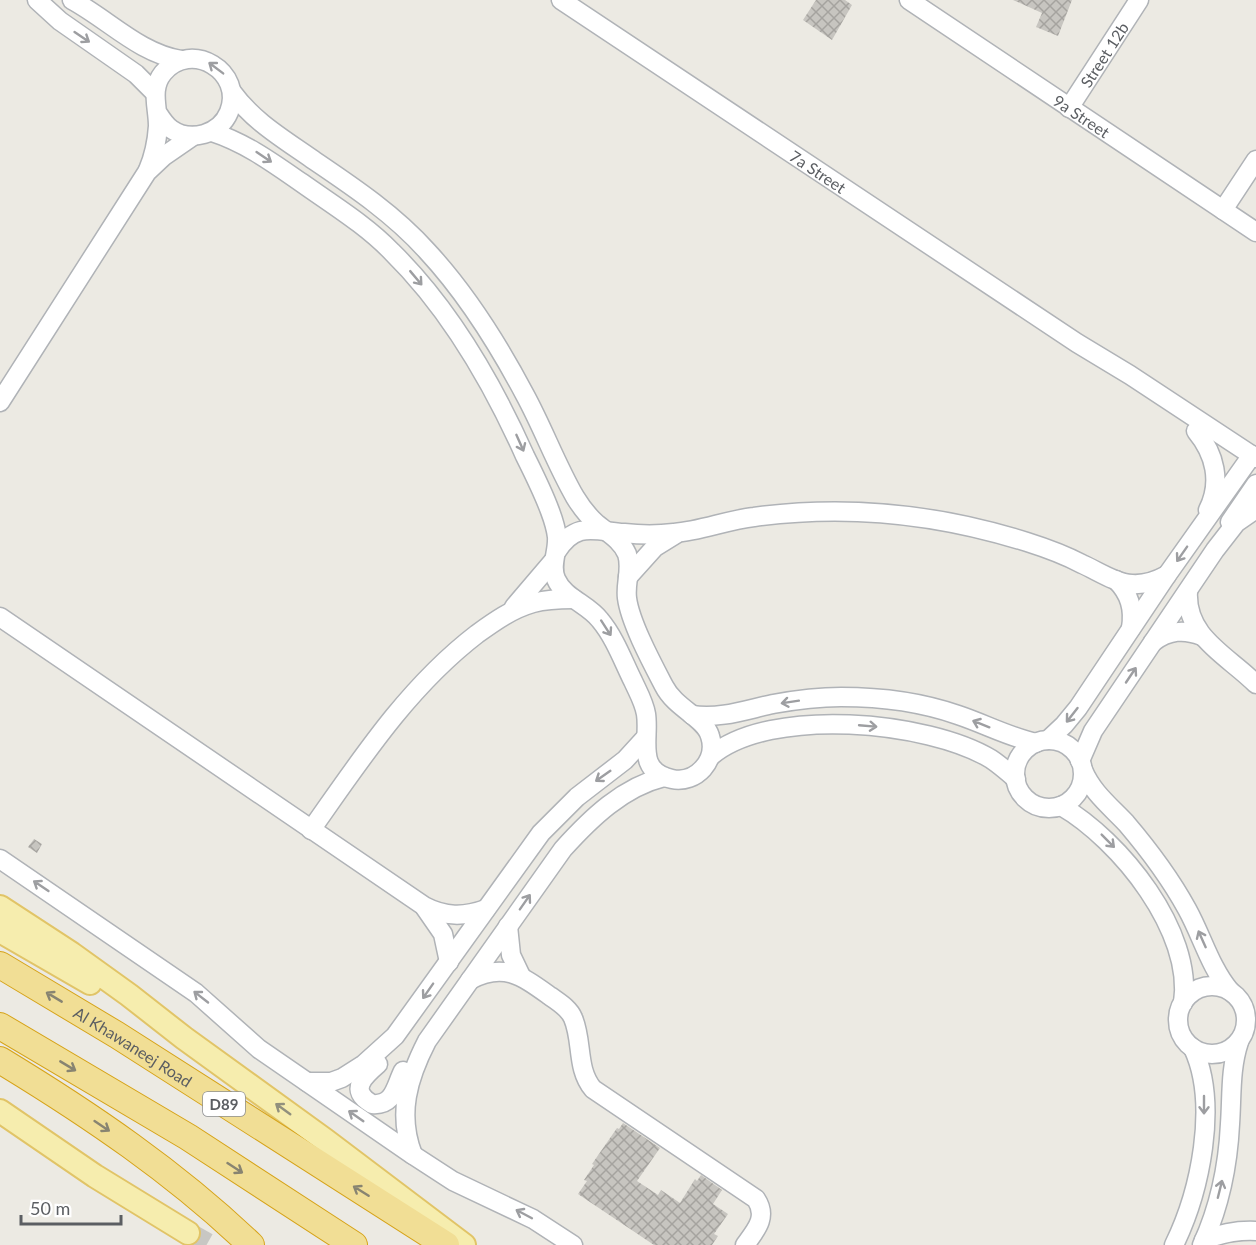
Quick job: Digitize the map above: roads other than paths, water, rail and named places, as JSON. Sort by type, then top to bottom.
[{"type":"highway","name":"Al Khawaneej Road","points":[[0,965],[117,1035],[446,1245]]},
{"type":"highway","points":[[0,1026],[188,1137],[354,1245]]},
{"type":"highway","points":[[0,1060],[127,1142],[214,1211],[251,1245]]},
{"type":"main road","points":[[0,907],[72,954],[464,1245]]},
{"type":"main road","points":[[0,931],[184,1038]]},
{"type":"main road","points":[[0,1111],[95,1176],[188,1233]]},
{"type":"street","points":[[37,0],[67,26],[136,74],[156,103],[163,121],[171,129],[193,136],[212,132],[222,124],[232,103],[232,92],[229,81],[214,64],[204,60],[181,60],[162,56],[143,47],[72,0]]},
{"type":"street","name":"7a Street","points":[[561,0],[1077,343],[1113,364],[1252,462]]},
{"type":"street","name":"9a Street","points":[[909,0],[1256,232]]},
{"type":"street","name":"Street 12b","points":[[1069,108],[1139,0]]},
{"type":"street","points":[[0,402],[147,172],[155,148],[157,82],[171,65],[181,60]]},
{"type":"street","points":[[232,92],[263,126],[370,199],[407,230],[428,251],[464,297],[508,364],[577,500],[585,512],[622,545],[629,566],[627,599],[633,621],[666,690],[677,704],[706,728],[711,736],[711,756]]},
{"type":"street","points":[[212,132],[251,148],[347,214],[389,249],[426,289],[468,347],[513,429],[550,511],[557,537],[554,572],[557,583],[564,592],[594,612],[609,632],[644,706],[645,746],[650,764],[664,777],[674,780],[691,777],[705,767],[711,756],[729,743],[750,735],[783,728],[851,724],[896,729],[950,742],[991,759],[1016,779]]},
{"type":"street","points":[[147,172],[164,156],[193,136]]},
{"type":"street","points":[[1222,210],[1256,160]]},
{"type":"street","name":"7a Street","points":[[1077,343],[1125,382],[1196,431],[1252,462]]},
{"type":"street","points":[[1196,431],[1209,449],[1216,482],[1211,504],[1197,533]]},
{"type":"street","points":[[1252,462],[1167,575],[1071,717],[1042,742],[1027,749],[1020,758],[1016,768],[1016,779],[1024,797],[1041,807],[1052,808],[1061,806],[1076,795],[1080,788],[1082,766],[1093,731],[1215,550],[1236,523],[1256,509]]},
{"type":"street","points":[[1215,550],[1231,520],[1256,484]]},
{"type":"street","points":[[311,830],[368,748],[405,702],[446,660],[508,613],[537,582],[563,542],[572,534],[582,530],[634,534],[678,533],[728,521],[801,512],[894,513],[940,519],[1030,543],[1116,580],[1142,584],[1167,575]]},
{"type":"street","points":[[628,576],[655,547],[678,533]]},
{"type":"street","points":[[1116,580],[1131,602],[1131,628]]},
{"type":"street","points":[[1188,591],[1190,615],[1202,636],[1256,684]]},
{"type":"street","points":[[508,613],[547,600],[574,599]]},
{"type":"street","points":[[0,617],[423,906],[434,911],[456,915],[486,909]]},
{"type":"street","points":[[1153,642],[1167,633],[1176,631],[1202,636]]},
{"type":"street","points":[[692,715],[724,716],[800,700],[839,697],[880,699],[919,705],[958,715],[1015,738],[1067,746],[1075,752],[1094,790],[1140,839],[1162,869],[1195,924],[1215,970],[1242,1003],[1247,1019],[1233,1067],[1227,1153],[1214,1212],[1203,1243]]},
{"type":"street","points":[[646,737],[625,760],[596,781],[558,815],[536,840],[449,962],[405,1026],[393,1048],[362,1079],[360,1087],[365,1100],[380,1105],[392,1097],[404,1069],[549,867],[578,832],[612,802],[631,789],[664,777]]},
{"type":"street","points":[[1061,806],[1088,823],[1112,845],[1138,876],[1164,918],[1183,966],[1185,990],[1178,1023],[1184,1040],[1202,1053],[1222,1053],[1239,1042]]},
{"type":"street","points":[[0,859],[196,993],[260,1049],[413,1155],[462,1185],[533,1219],[573,1245]]},
{"type":"street","points":[[423,906],[443,934],[449,962]]},
{"type":"street","points":[[508,926],[511,955],[521,976]]},
{"type":"street","points":[[470,980],[488,972],[498,971],[521,976],[571,1013],[576,1027],[583,1072],[593,1089],[756,1199],[762,1213],[761,1220],[745,1245]]},
{"type":"street","points":[[1183,1003],[1195,990],[1203,987],[1221,987],[1256,1006]]},
{"type":"street","points":[[307,1082],[331,1082],[352,1072],[385,1046],[405,1026]]},
{"type":"street","points":[[413,1155],[405,1124],[405,1103],[412,1071],[426,1041]]},
{"type":"street","points":[[1174,1245],[1196,1181],[1204,1132],[1204,1080],[1193,1048]]},
{"type":"street","points":[[214,1211],[237,1245]]},
{"type":"street","points":[[1203,1243],[1226,1232],[1256,1231]]},
{"type":"tunnel","points":[[188,1233],[209,1245]]}]
